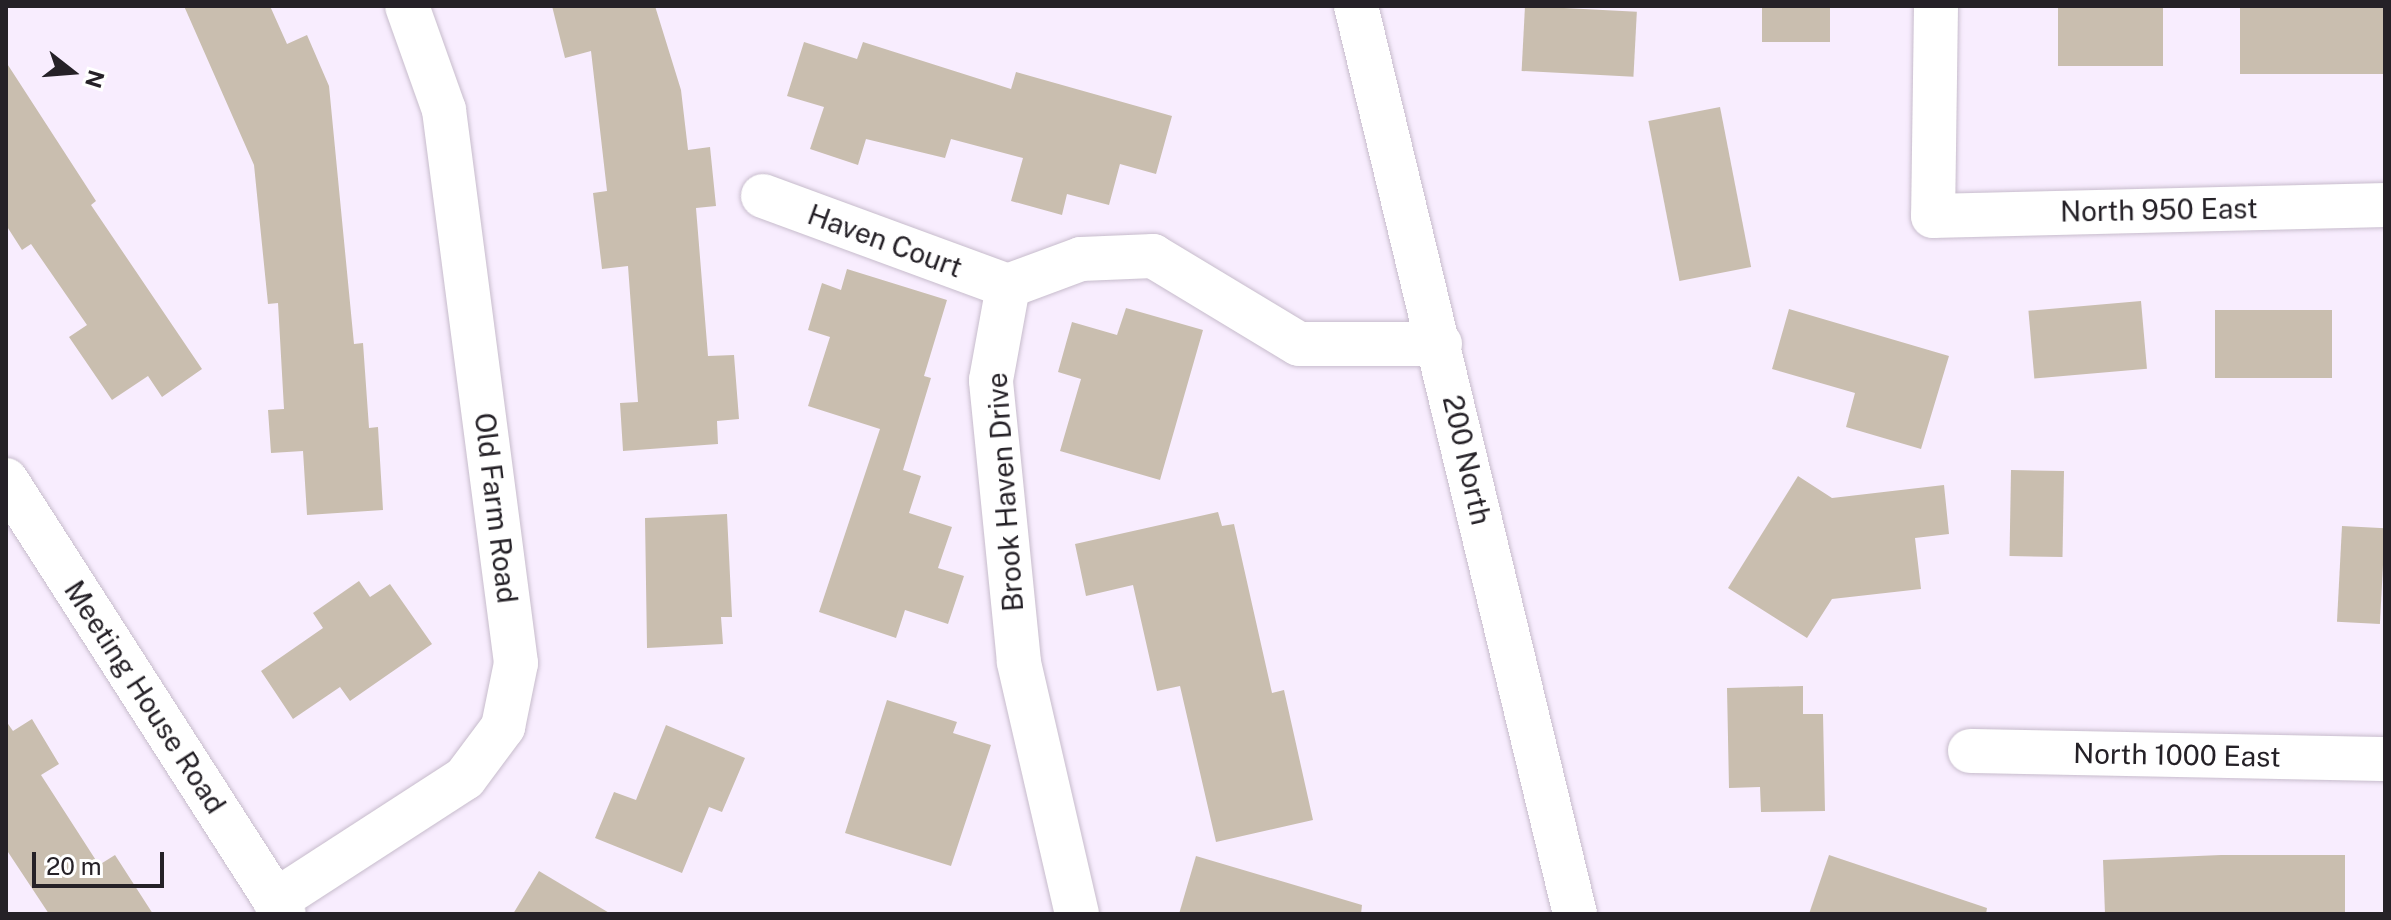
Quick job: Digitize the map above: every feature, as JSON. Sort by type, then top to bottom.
[{"type":"street","name":"Old Farm Road","points":[[280,907],[465,778],[503,727],[516,663],[444,110],[407,6]]},
{"type":"street","name":"200 North","points":[[1356,6],[1440,344],[1575,914]]},
{"type":"street","name":"North 950 East","points":[[1936,6],[1933,216],[2385,205]]},
{"type":"street","name":"Haven Court","points":[[763,196],[1008,286]]},
{"type":"street","points":[[1008,286],[1081,259],[1153,256],[1299,344],[1440,344]]},
{"type":"street","name":"Brook Haven Drive","points":[[1008,286],[991,380],[1019,662],[1077,914]]},
{"type":"street","name":"Meeting House Road","points":[[6,480],[280,907]]},
{"type":"street","name":"North 1000 East","points":[[1970,751],[2385,759]]},
{"type":"building","points":[[184,6],[270,6],[287,44],[307,35],[329,86],[354,344],[363,343],[369,428],[378,427],[383,510],[307,515],[303,451],[271,453],[268,410],[284,409],[278,303],[268,304],[254,165]]},
{"type":"building","points":[[552,6],[655,6],[681,90],[688,150],[710,147],[716,206],[696,208],[708,356],[734,355],[739,419],[717,421],[718,444],[623,451],[620,403],[638,402],[628,266],[602,269],[593,193],[607,191],[591,51],[565,58]]},
{"type":"building","points":[[1525,6],[1637,12],[1633,77],[1522,71]]},
{"type":"building","points":[[1762,6],[1830,6],[1830,42],[1762,42]]},
{"type":"building","points":[[2058,6],[2163,6],[2163,66],[2058,66]]},
{"type":"building","points":[[2240,6],[2384,6],[2384,74],[2240,74]]},
{"type":"building","points":[[804,42],[857,59],[863,42],[1011,89],[1016,72],[1172,116],[1156,174],[1120,164],[1109,205],[1067,194],[1062,215],[1011,201],[1023,158],[951,139],[945,158],[866,139],[858,165],[810,149],[824,107],[787,96]]},
{"type":"building","points":[[6,62],[96,201],[91,205],[202,369],[162,397],[148,376],[112,400],[69,337],[87,325],[31,244],[22,250],[6,225]]},
{"type":"building","points":[[1720,107],[1751,267],[1679,281],[1648,121]]},
{"type":"building","points":[[847,269],[947,300],[924,376],[931,378],[903,470],[921,476],[909,513],[952,527],[938,568],[964,576],[948,624],[905,610],[896,638],[819,612],[880,429],[808,406],[830,337],[808,330],[822,283],[841,290]]},
{"type":"building","points":[[2141,301],[2147,369],[2034,379],[2028,311]]},
{"type":"building","points":[[1126,308],[1203,330],[1160,480],[1060,451],[1081,379],[1058,372],[1072,322],[1117,335]]},
{"type":"building","points":[[1789,309],[1949,356],[1921,449],[1846,427],[1855,393],[1772,369]]},
{"type":"building","points":[[2215,310],[2332,310],[2332,378],[2215,378]]},
{"type":"building","points":[[2011,470],[2064,471],[2062,557],[2010,556]]},
{"type":"building","points":[[1798,476],[1832,498],[1944,485],[1949,534],[1915,538],[1921,589],[1832,599],[1807,638],[1728,588]]},
{"type":"building","points":[[1218,512],[1222,526],[1234,524],[1272,693],[1284,690],[1313,820],[1216,842],[1180,686],[1157,691],[1133,585],[1086,596],[1075,544]]},
{"type":"building","points":[[727,514],[732,617],[721,617],[723,644],[647,648],[645,518]]},
{"type":"building","points":[[2342,526],[2385,528],[2380,624],[2337,622]]},
{"type":"building","points":[[359,581],[370,597],[390,584],[432,644],[350,701],[340,687],[293,719],[261,671],[323,628],[313,613]]},
{"type":"building","points":[[1803,686],[1803,714],[1823,714],[1825,811],[1761,812],[1760,787],[1729,788],[1727,688]]},
{"type":"building","points":[[887,700],[957,722],[953,733],[991,745],[951,866],[845,833]]},
{"type":"building","points":[[32,719],[59,764],[41,775],[99,865],[115,855],[153,914],[49,914],[6,849],[6,721],[13,731]]},
{"type":"building","points":[[666,725],[745,758],[722,812],[709,807],[682,873],[595,838],[614,792],[636,800]]},
{"type":"building","points":[[1829,855],[1987,908],[1986,914],[1809,914]]},
{"type":"building","points":[[2221,855],[2345,855],[2345,914],[2105,914],[2103,860]]},
{"type":"building","points":[[1196,856],[1362,905],[1361,914],[1179,914]]},
{"type":"building","points":[[539,871],[611,914],[513,914]]}]
